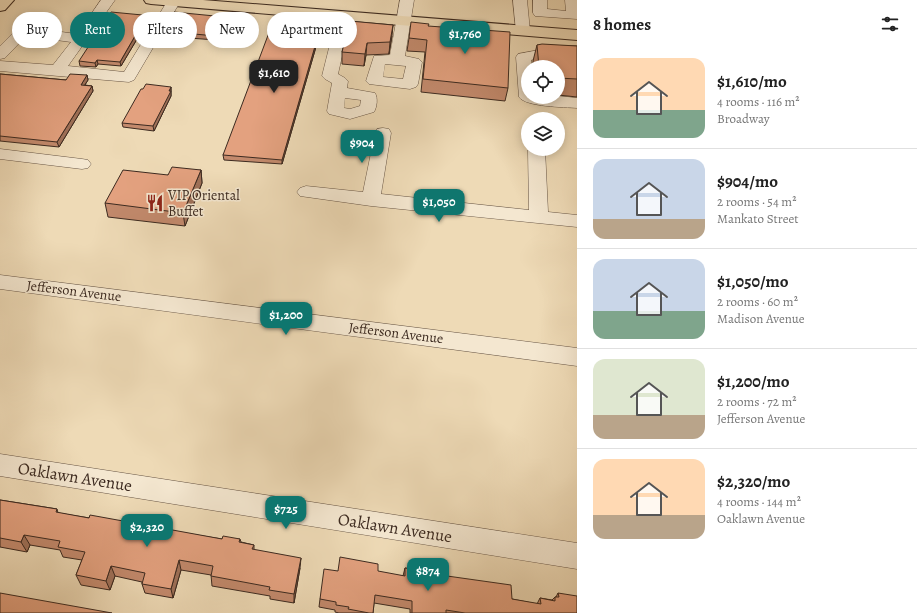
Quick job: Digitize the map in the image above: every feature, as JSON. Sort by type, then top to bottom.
[{"type":"main road","points":[[151,0],[297,12]]},
{"type":"main road","points":[[357,17],[577,35]]},
{"type":"street","points":[[100,12],[108,0]]},
{"type":"street","points":[[397,60],[407,0]]},
{"type":"street","points":[[520,0],[523,31]]},
{"type":"street","points":[[540,0],[540,13],[575,16],[572,0]]},
{"type":"street","points":[[0,66],[57,70],[129,78],[181,2]]},
{"type":"street","points":[[0,55],[23,31],[70,37]]},
{"type":"street","points":[[57,70],[74,48]]},
{"type":"street","points":[[337,48],[330,76],[340,81],[338,92]]},
{"type":"street","points":[[577,58],[539,54],[523,57],[527,97],[577,103]]},
{"type":"street","points":[[371,200],[383,133]]},
{"type":"street","points":[[0,154],[82,164]]},
{"type":"street","points":[[537,156],[539,217]]},
{"type":"street","points":[[306,192],[577,222]]},
{"type":"street","name":"Jefferson Avenue","points":[[0,282],[577,357]]},
{"type":"street","name":"Oaklawn Avenue","points":[[0,466],[577,556]]},
{"type":"building","points":[[125,13],[133,14],[133,39],[120,62],[97,60],[95,63],[79,61],[87,48],[125,48]]},
{"type":"building","points":[[197,14],[205,15],[205,35],[197,34]]},
{"type":"building","points":[[357,22],[393,25],[390,42],[367,43],[365,54],[342,52],[343,48],[357,48]]},
{"type":"building","points":[[411,22],[429,24],[428,26],[510,32],[508,88],[423,79],[427,40],[409,38]]},
{"type":"building","points":[[267,38],[267,48],[314,48],[282,160],[223,155]]},
{"type":"building","points":[[537,45],[577,46],[577,79],[565,78],[565,60],[538,60]]},
{"type":"building","points":[[0,74],[66,80],[70,74],[87,75],[81,85],[92,86],[57,142],[0,136]]},
{"type":"building","points":[[146,84],[171,87],[169,91],[171,91],[153,126],[122,123],[141,89],[143,89]]},
{"type":"building","points":[[172,167],[201,170],[183,213],[105,203],[123,170],[168,175]]},
{"type":"building","points":[[0,500],[57,509],[56,512],[89,518],[90,515],[222,539],[223,536],[240,539],[239,542],[254,545],[252,549],[301,558],[294,594],[269,590],[270,587],[211,576],[213,566],[179,560],[171,589],[142,584],[145,573],[111,566],[106,581],[76,575],[85,552],[58,547],[60,541],[24,535],[21,542],[0,538]]},
{"type":"building","points":[[340,557],[378,564],[378,571],[405,576],[405,568],[434,572],[433,574],[511,585],[512,599],[541,604],[540,598],[555,601],[555,597],[559,597],[558,593],[577,596],[577,613],[465,613],[446,610],[446,613],[412,613],[412,601],[375,595],[373,613],[348,609],[349,607],[336,605],[336,602],[320,599],[324,569],[338,571]]},
{"type":"building","points":[[0,593],[112,613],[0,613]]},
{"type":"place","name":"VIP Oriental Buffet","points":[[155,203]]}]
